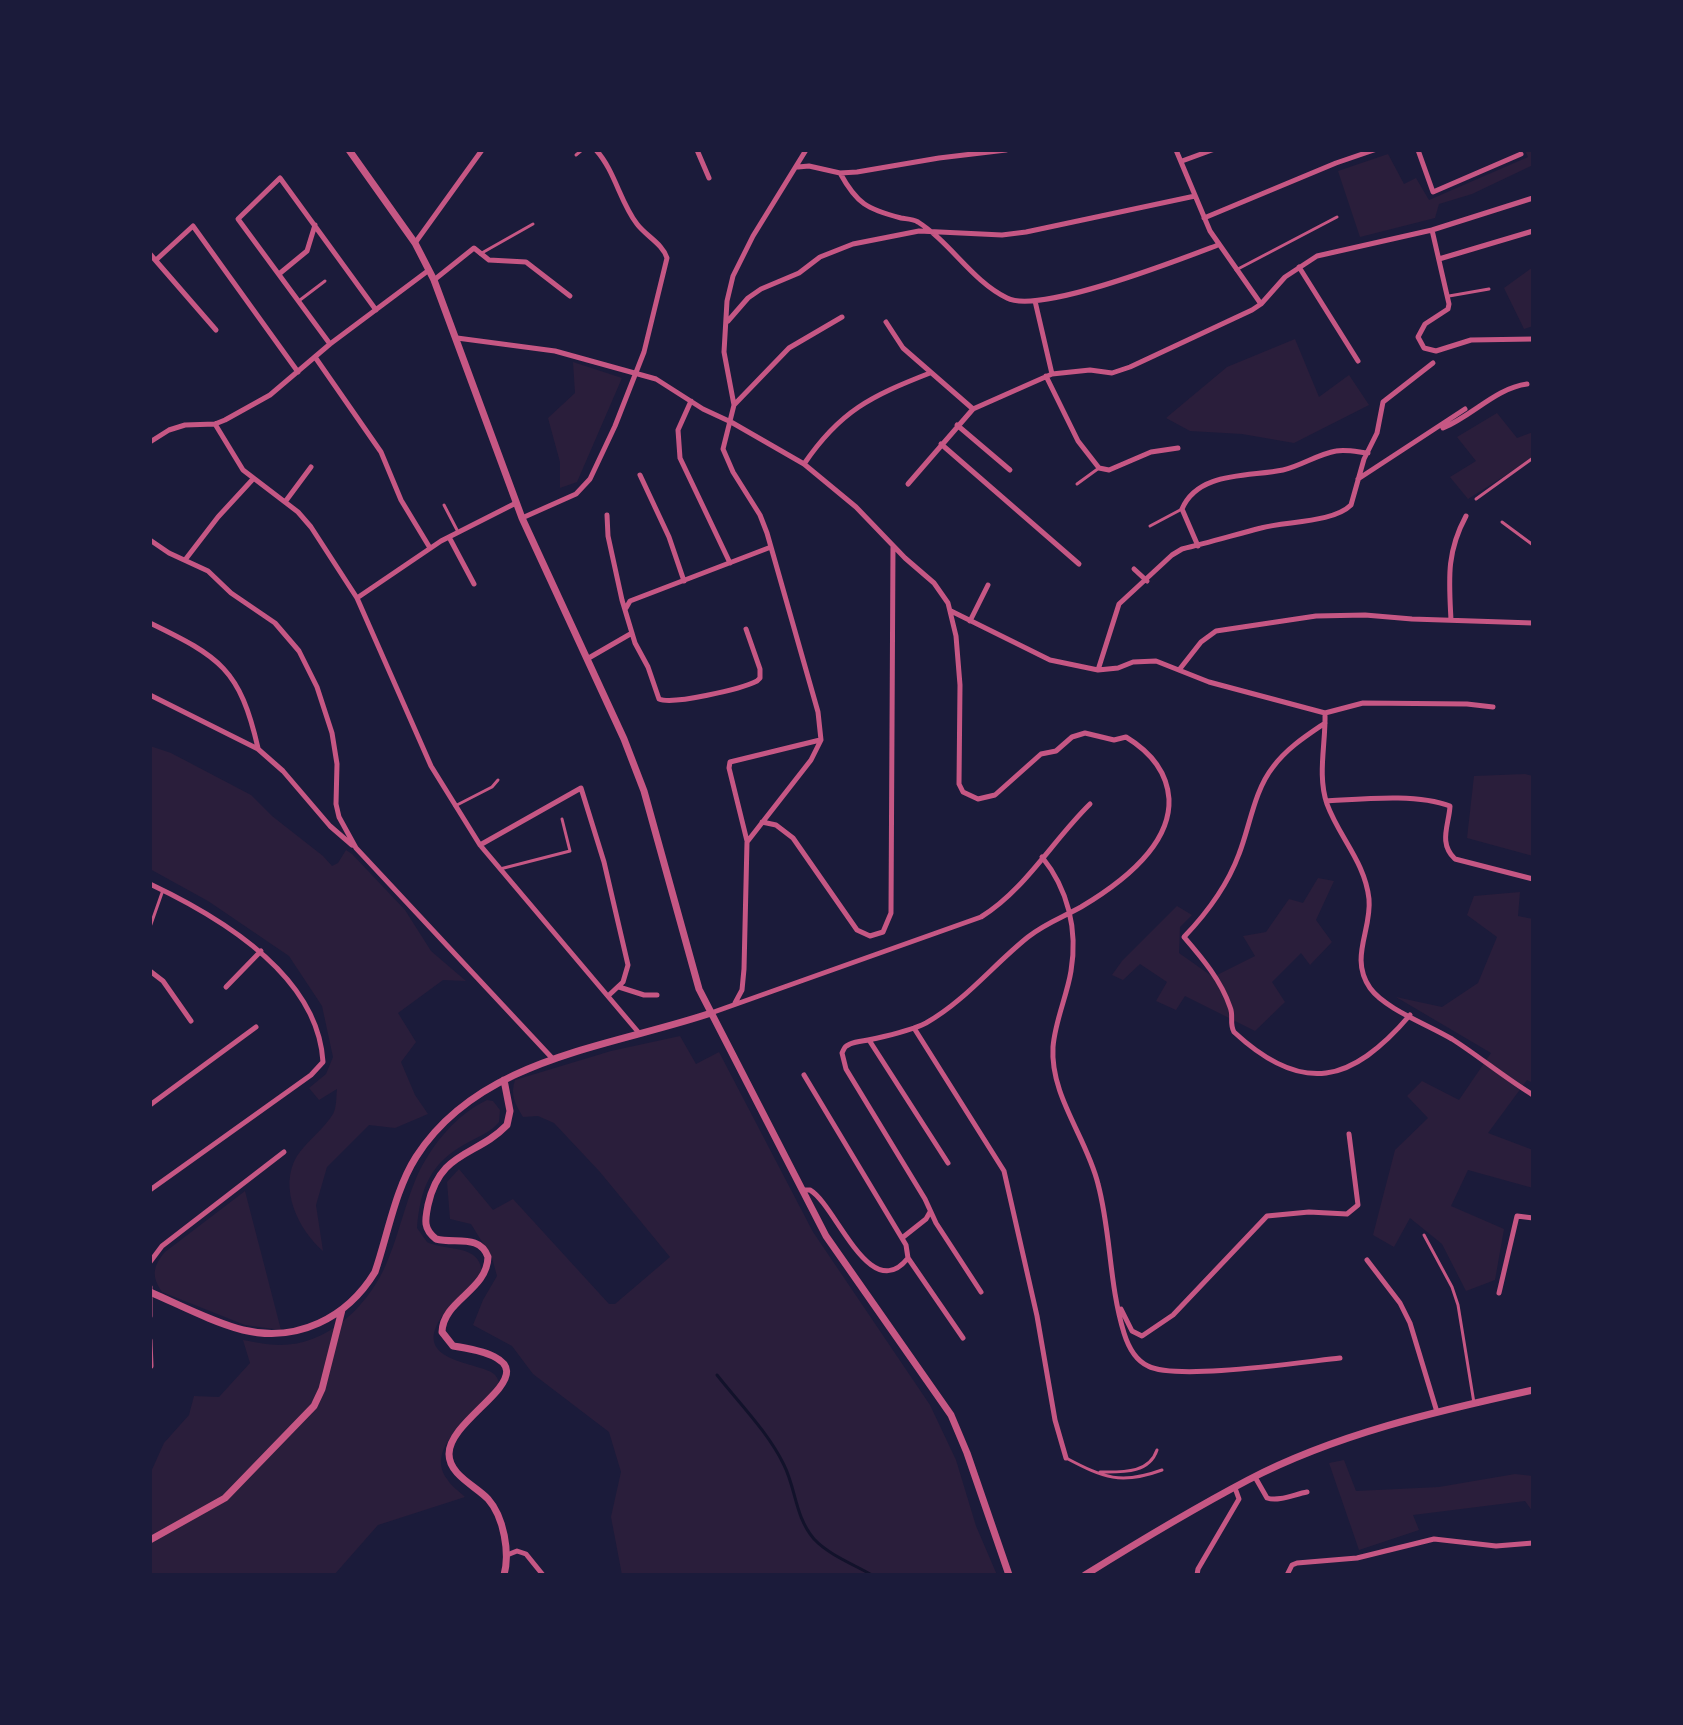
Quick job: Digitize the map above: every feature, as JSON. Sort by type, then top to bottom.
[{"type":"street","points":[[349,150],[415,243],[430,270],[522,518],[624,739],[644,791],[699,989],[826,1236],[951,1415],[1009,1575]]},
{"type":"street","points":[[415,243],[482,150]]},
{"type":"street","points":[[522,518],[566,500],[584,488],[615,426],[650,329],[667,258],[662,248],[637,224],[606,162],[596,150]]},
{"type":"street","points":[[697,150],[709,178]]},
{"type":"street","points":[[747,842],[811,760],[821,740],[815,700],[771,547],[760,515],[726,459],[724,440],[734,405],[725,366],[727,301],[736,269],[806,150]]},
{"type":"street","points":[[797,167],[809,166],[840,173],[1006,150]]},
{"type":"street","points":[[1176,150],[1218,245],[1261,304]]},
{"type":"street","points":[[1182,161],[1212,150]]},
{"type":"street","points":[[1204,218],[1374,150]]},
{"type":"street","points":[[1418,150],[1433,192],[1521,154]]},
{"type":"street","points":[[840,173],[861,204],[915,220],[1011,301],[1035,301],[1129,277],[1218,245]]},
{"type":"street","points":[[330,344],[238,219],[280,178],[376,310]]},
{"type":"street","points":[[728,321],[748,298],[761,289],[799,273],[833,251],[868,239],[919,231],[1002,235],[1026,232],[1195,196]]},
{"type":"street","points":[[908,484],[973,409],[1049,375],[1090,370],[1112,373],[1130,367],[1261,304],[1285,277],[1329,251],[1432,230],[1533,198]]},
{"type":"street","points":[[279,274],[307,251],[315,224]]},
{"type":"street","points":[[156,260],[193,226],[298,372]]},
{"type":"street","points":[[1432,230],[1448,309],[1420,330],[1418,337],[1424,348],[1436,351],[1471,340],[1533,339]]},
{"type":"street","points":[[1439,259],[1533,231]]},
{"type":"street","points":[[434,280],[474,248],[489,260],[526,262],[570,296]]},
{"type":"street","points":[[150,254],[216,330]]},
{"type":"street","points":[[1299,267],[1358,361]]},
{"type":"street","points":[[150,442],[169,430],[185,425],[215,424],[270,395],[330,344],[430,270]]},
{"type":"street","points":[[1035,301],[1049,375],[1078,441],[1099,468],[1109,470],[1151,452],[1178,448]]},
{"type":"street","points":[[734,405],[789,348],[842,317]]},
{"type":"street","points":[[886,322],[903,348],[973,409]]},
{"type":"street","points":[[457,338],[555,351],[656,379],[804,464],[856,507],[934,583],[951,610],[960,685],[957,776],[963,792],[978,799],[995,795],[1041,754],[1056,751],[1072,737],[1085,733],[1114,740],[1126,737],[1149,754],[1165,779],[1169,806],[1166,820],[1155,844],[1119,880],[1031,934],[955,1004],[914,1028],[845,1047],[842,1060],[930,1212],[981,1292]]},
{"type":"street","points":[[315,357],[381,452],[401,500],[430,548]]},
{"type":"street","points":[[1098,670],[1119,604],[1172,555],[1261,528],[1339,513],[1351,505],[1357,480],[1377,433],[1383,402],[1433,363]]},
{"type":"street","points":[[804,464],[829,431],[849,412],[881,393],[930,373]]},
{"type":"street","points":[[1431,433],[1469,415],[1513,386],[1527,384]]},
{"type":"street","points":[[691,401],[678,430],[680,458],[730,563]]},
{"type":"street","points":[[1357,480],[1465,409]]},
{"type":"street","points":[[215,424],[234,457],[253,479],[285,502],[311,527],[357,598],[395,679],[421,746],[480,845],[640,1034]]},
{"type":"street","points":[[957,425],[1010,470]]},
{"type":"street","points":[[941,444],[1079,564]]},
{"type":"street","points":[[1198,546],[1182,509],[1191,494],[1215,481],[1284,470],[1337,450],[1368,453]]},
{"type":"street","points":[[285,502],[311,467]]},
{"type":"street","points":[[640,475],[669,537],[684,581]]},
{"type":"street","points":[[185,560],[253,479]]},
{"type":"street","points":[[357,598],[430,548],[516,503]]},
{"type":"street","points":[[607,515],[608,536],[632,633],[659,699],[670,702],[751,684],[760,678],[760,669],[746,629]]},
{"type":"street","points":[[1451,620],[1449,561],[1466,516]]},
{"type":"street","points":[[449,537],[474,584]]},
{"type":"street","points":[[150,540],[208,571],[231,593],[264,613],[287,635],[317,687],[332,733],[337,764],[335,792],[339,817],[356,848]]},
{"type":"street","points":[[761,822],[776,825],[793,838],[857,930],[870,936],[883,932],[891,913],[893,546]]},
{"type":"street","points":[[626,610],[630,601],[771,547]]},
{"type":"street","points":[[1134,569],[1147,581]]},
{"type":"street","points":[[970,621],[988,585]]},
{"type":"street","points":[[951,610],[1050,660],[1098,670],[1118,668],[1133,662],[1156,661],[1209,682],[1325,713],[1363,703],[1493,707]]},
{"type":"street","points":[[1179,670],[1201,642],[1216,631],[1336,615],[1533,623]]},
{"type":"street","points":[[150,623],[210,654],[225,670],[245,701],[258,749]]},
{"type":"street","points":[[587,659],[632,633]]},
{"type":"street","points":[[150,695],[258,749],[283,771],[330,826],[356,848],[553,1060]]},
{"type":"street","points":[[1325,713],[1322,773],[1326,801],[1359,863],[1369,898],[1360,954],[1365,979],[1387,1004],[1452,1039],[1533,1095]]},
{"type":"street","points":[[1325,723],[1292,747],[1265,779],[1239,856],[1228,877],[1184,937],[1213,973],[1231,1007],[1234,1032],[1269,1059],[1299,1072],[1328,1075],[1354,1065],[1410,1015]]},
{"type":"street","points":[[735,1003],[742,990],[744,969],[747,842],[730,762],[821,740]]},
{"type":"street","points":[[480,845],[581,788],[604,862],[628,965],[628,973],[608,996]]},
{"type":"street","points":[[1326,801],[1415,798],[1441,802],[1450,806],[1445,830],[1447,849],[1455,859],[1533,879]]},
{"type":"street","points":[[150,1316],[150,1291],[240,1329],[257,1332],[274,1334],[301,1330],[327,1320],[356,1299],[375,1272],[415,1159],[428,1140],[483,1091],[553,1060],[711,1013],[981,917],[996,908],[1090,804]]},
{"type":"street","points":[[1042,857],[1060,883],[1071,912],[1072,970],[1055,1035],[1054,1066],[1063,1098],[1099,1186],[1123,1332],[1134,1354],[1149,1367],[1159,1370],[1210,1371],[1340,1358]]},
{"type":"street","points":[[150,886],[189,904],[261,951],[298,994],[315,1022],[323,1062],[311,1075],[150,1190]]},
{"type":"street","points":[[226,987],[261,951]]},
{"type":"street","points":[[150,971],[163,981],[191,1021]]},
{"type":"street","points":[[618,987],[644,995],[657,995]]},
{"type":"street","points":[[150,1105],[256,1027]]},
{"type":"street","points":[[914,1028],[1004,1171],[1037,1316],[1055,1420],[1066,1458]]},
{"type":"street","points":[[869,1040],[948,1163]]},
{"type":"street","points":[[804,1075],[902,1238],[909,1252],[908,1258],[894,1269],[872,1267],[821,1198],[810,1190],[804,1190]]},
{"type":"street","points":[[504,1080],[510,1111],[507,1125],[453,1160],[444,1170],[430,1196],[425,1219],[426,1227],[436,1239],[473,1241],[481,1245],[488,1257],[484,1276],[444,1315],[442,1332],[453,1346],[483,1351],[502,1363],[505,1375],[501,1388],[460,1429],[451,1444],[449,1459],[455,1470],[496,1511],[507,1555],[504,1575]]},
{"type":"street","points":[[1119,1305],[1132,1331],[1142,1336],[1173,1315],[1267,1216],[1309,1212],[1350,1213],[1358,1205],[1349,1134]]},
{"type":"street","points":[[150,1262],[162,1246],[284,1152]]},
{"type":"street","points":[[902,1238],[926,1219],[930,1212]]},
{"type":"street","points":[[1499,1293],[1517,1216],[1533,1218]]},
{"type":"street","points":[[908,1258],[963,1338]]},
{"type":"street","points":[[1367,1260],[1400,1303],[1410,1323],[1437,1412]]},
{"type":"street","points":[[150,1540],[225,1498],[314,1406],[322,1389],[342,1310]]},
{"type":"street","points":[[150,1340],[151,1366]]},
{"type":"street","points":[[1085,1575],[1255,1477],[1365,1433],[1437,1412],[1533,1390]]},
{"type":"street","points":[[1255,1477],[1267,1498],[1274,1501],[1307,1492]]},
{"type":"street","points":[[1197,1575],[1239,1499],[1235,1488]]},
{"type":"street","points":[[1287,1575],[1297,1563],[1357,1558],[1425,1540],[1444,1538],[1496,1546],[1533,1543]]},
{"type":"street","points":[[507,1555],[517,1551],[526,1554],[543,1575]]},
{"type":"lane","points":[[576,155],[582,150]]},
{"type":"lane","points":[[1236,270],[1337,217]]},
{"type":"lane","points":[[480,254],[533,224]]},
{"type":"lane","points":[[299,301],[325,281]]},
{"type":"lane","points":[[1448,297],[1489,289]]},
{"type":"lane","points":[[1476,499],[1533,458]]},
{"type":"lane","points":[[1077,484],[1099,468]]},
{"type":"lane","points":[[444,505],[458,532]]},
{"type":"lane","points":[[1150,526],[1182,509]]},
{"type":"lane","points":[[1502,522],[1533,545]]},
{"type":"lane","points":[[455,806],[492,787],[498,780]]},
{"type":"lane","points":[[500,869],[570,851],[562,819]]},
{"type":"lane","points":[[150,927],[163,890]]},
{"type":"lane","points":[[1424,1235],[1452,1287],[1458,1305],[1474,1403]]},
{"type":"lane","points":[[1096,1472],[1144,1467],[1155,1457],[1157,1450]]},
{"type":"lane","points":[[1066,1458],[1105,1477],[1132,1479],[1162,1470]]},
{"type":"shaded area","points":[[1525,150],[1533,150],[1533,165],[1472,194],[1439,204],[1435,218],[1360,237],[1338,171],[1388,154],[1404,184],[1416,178],[1429,200],[1528,157]]},
{"type":"shaded area","points":[[1533,267],[1533,326],[1524,329],[1504,288]]},
{"type":"shaded area","points":[[1295,339],[1319,397],[1349,375],[1369,405],[1294,443],[1242,434],[1190,431],[1166,418],[1227,367]]},
{"type":"shaded area","points":[[573,362],[622,378],[577,482],[560,488],[560,462],[548,418],[575,393]]},
{"type":"shaded area","points":[[1497,413],[1517,438],[1533,432],[1533,458],[1468,499],[1450,477],[1476,461],[1457,437]]},
{"type":"shaded area","points":[[150,746],[171,753],[251,795],[332,866],[338,863],[346,850],[352,854],[405,910],[431,951],[466,981],[443,980],[398,1013],[416,1042],[401,1062],[415,1095],[428,1114],[395,1128],[369,1125],[327,1167],[316,1205],[323,1251],[299,1220],[290,1194],[292,1168],[297,1156],[335,1108],[337,1089],[319,1100],[309,1088],[326,1074],[333,1057],[322,1006],[289,956],[208,901],[150,869]]},
{"type":"shaded area","points":[[1474,776],[1533,776],[1533,856],[1467,838]]},
{"type":"shaded area","points":[[1318,878],[1334,881],[1316,920],[1332,942],[1310,965],[1301,953],[1272,982],[1285,1002],[1255,1031],[1185,996],[1176,1010],[1156,1001],[1167,982],[1140,964],[1123,980],[1112,975],[1177,906],[1192,915],[1180,927],[1179,953],[1213,977],[1255,956],[1243,936],[1266,932],[1289,899],[1303,903]]},
{"type":"shaded area","points":[[1520,892],[1518,916],[1533,919],[1533,1083],[1527,1080],[1488,1133],[1533,1150],[1533,1188],[1468,1170],[1451,1206],[1504,1229],[1495,1280],[1466,1291],[1442,1244],[1410,1218],[1394,1247],[1373,1235],[1395,1150],[1428,1118],[1407,1096],[1422,1081],[1459,1100],[1491,1053],[1396,997],[1442,1007],[1478,983],[1497,937],[1467,915],[1474,896]]},
{"type":"shaded area","points":[[680,1036],[696,1064],[719,1052],[813,1232],[930,1405],[956,1460],[976,1526],[997,1575],[622,1575],[611,1517],[621,1472],[609,1432],[533,1374],[512,1346],[473,1325],[497,1276],[492,1258],[471,1224],[450,1219],[447,1182],[459,1169],[493,1210],[513,1199],[609,1304],[615,1304],[670,1257],[600,1172],[554,1123],[538,1116],[523,1117],[513,1090],[515,1080],[611,1051]]},
{"type":"shaded area","points":[[487,1100],[493,1101],[500,1110],[499,1122],[455,1150],[436,1168],[421,1201],[417,1228],[427,1242],[470,1253],[480,1265],[482,1275],[448,1309],[434,1334],[440,1352],[491,1372],[500,1386],[495,1395],[454,1432],[442,1455],[442,1467],[447,1479],[465,1497],[378,1525],[334,1575],[150,1575],[150,1474],[164,1443],[189,1415],[194,1396],[219,1397],[250,1363],[243,1340],[275,1345],[313,1339],[328,1332],[355,1311],[384,1269],[412,1187],[430,1153],[455,1122]]},
{"type":"shaded area","points":[[245,1191],[281,1330],[245,1325],[162,1292],[156,1281],[156,1267],[165,1252]]},
{"type":"shaded area","points":[[1344,1460],[1356,1491],[1439,1487],[1515,1474],[1533,1476],[1533,1512],[1525,1501],[1413,1515],[1419,1530],[1359,1550],[1329,1463]]},
{"type":"waterway","points":[[717,1375],[762,1429],[777,1453],[788,1474],[803,1522],[814,1539],[834,1555],[872,1575]]}]
